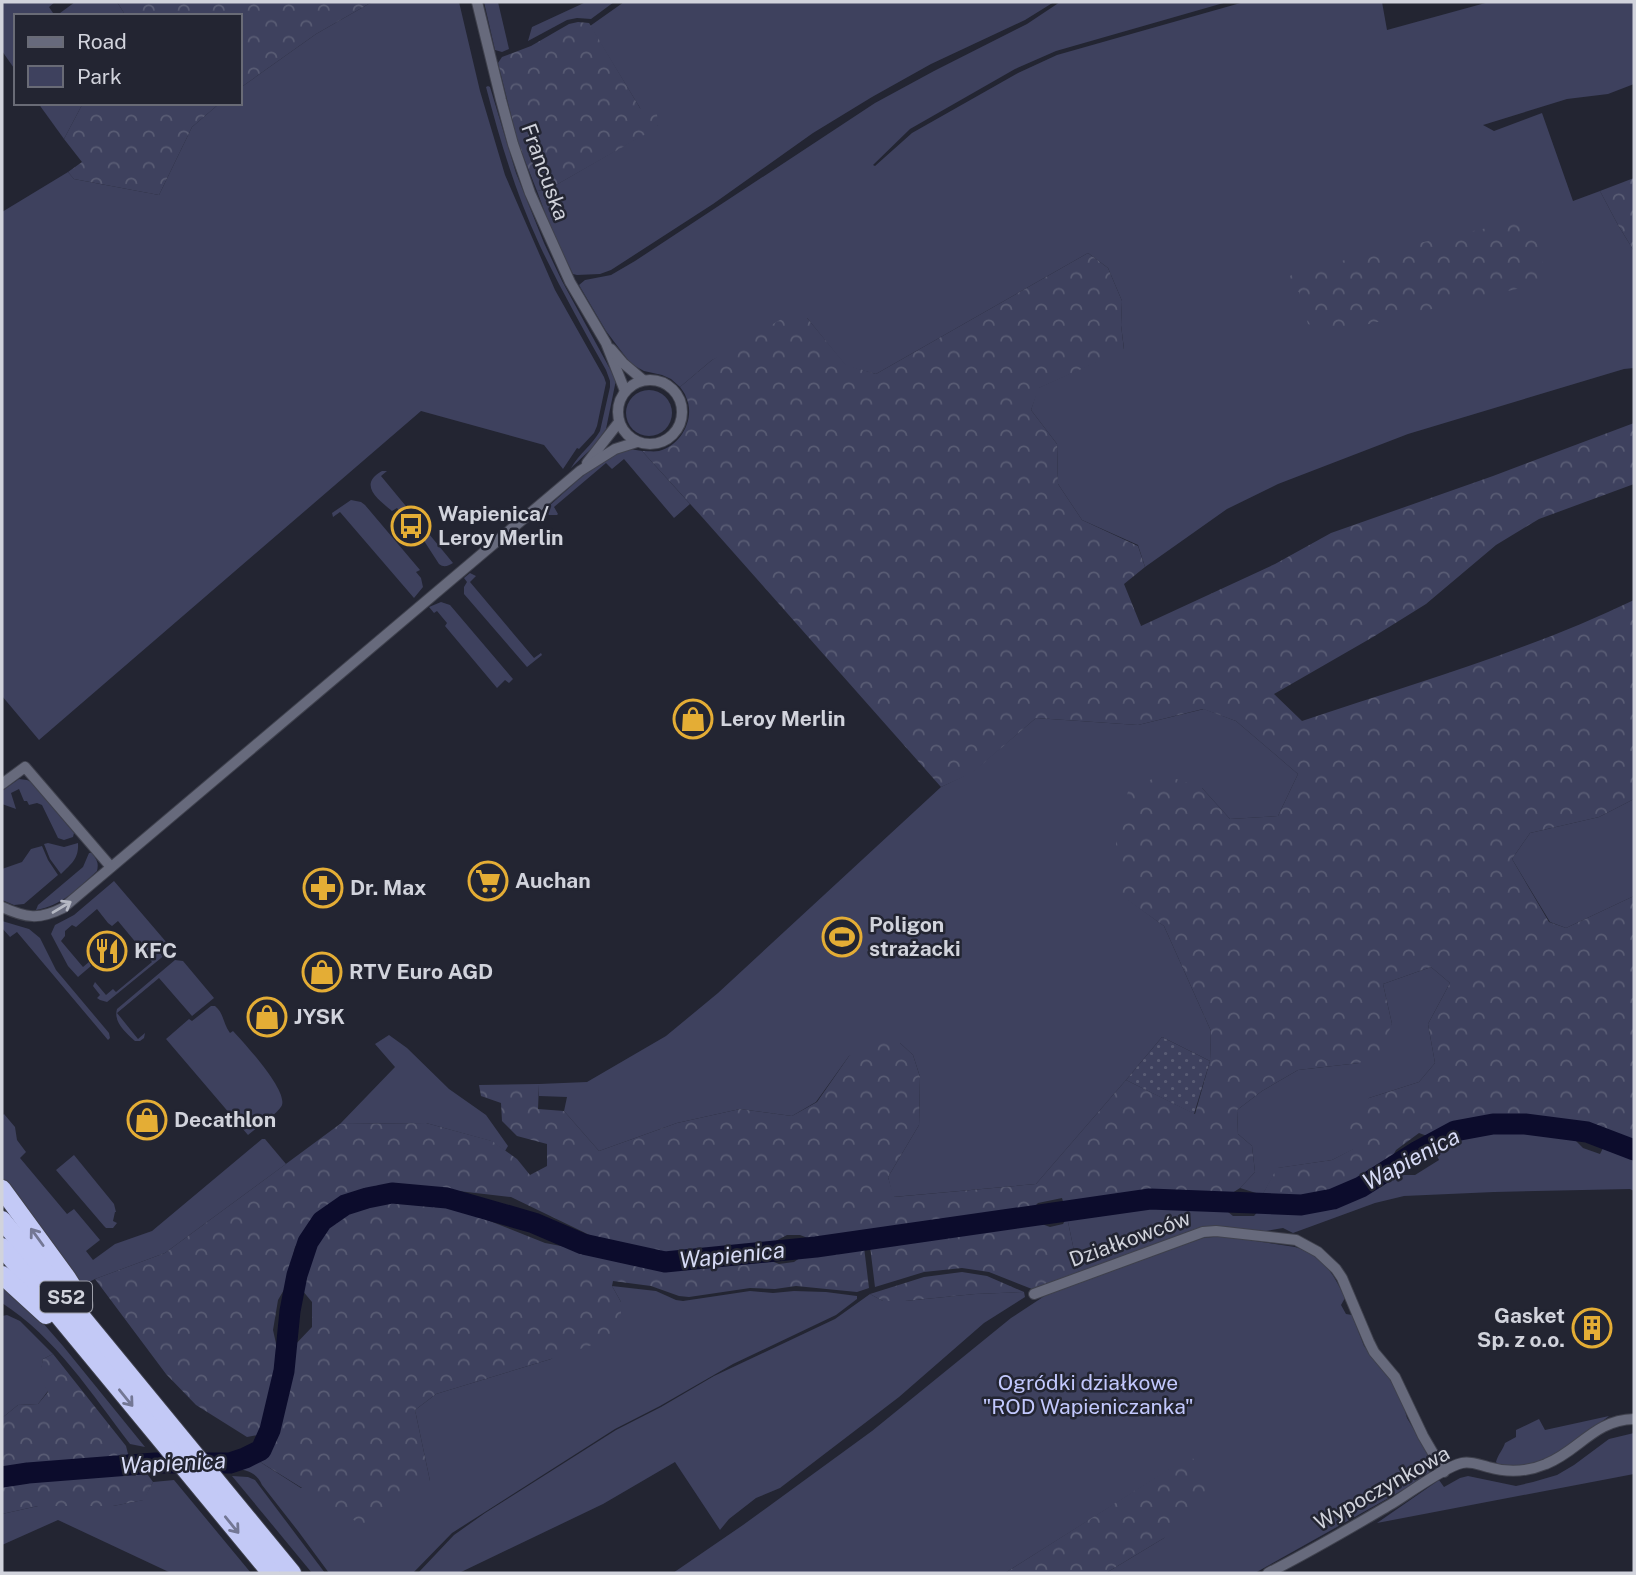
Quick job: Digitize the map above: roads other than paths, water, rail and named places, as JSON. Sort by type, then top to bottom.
[{"type":"highway","points":[[2,1189],[67,1278],[130,1375]]},
{"type":"highway","name":"S52","points":[[2,1220],[292,1573]]},
{"type":"highway","name":"S52","points":[[2,1247],[271,1573]]},
{"type":"highway","points":[[2,1275],[94,1358]]},
{"type":"street","name":"Francuska","points":[[477,2],[507,122],[530,193],[579,299],[606,344],[625,391]]},
{"type":"street","name":"Francuska","points":[[606,344],[643,380]]},
{"type":"street","points":[[643,380],[654,380],[673,390],[682,410],[681,421],[676,430],[659,443],[638,442],[629,437],[619,422],[618,411],[625,391],[643,380]]},
{"type":"street","points":[[580,471],[619,422]]},
{"type":"street","points":[[2,907],[33,917],[52,913],[75,900],[580,471],[615,449],[638,442]]},
{"type":"street","points":[[2,783],[25,767],[111,867]]},
{"type":"street","name":"Działkowców","points":[[1034,1294],[1203,1232],[1216,1231],[1296,1240],[1318,1252],[1342,1278],[1374,1352],[1395,1377],[1423,1436],[1444,1472]]},
{"type":"street","name":"Wypoczynkowa","points":[[1268,1573],[1463,1463],[1471,1462],[1489,1468],[1514,1471],[1529,1470],[1559,1458],[1598,1429],[1634,1419]]},
{"type":"waterway","name":"Wapienica","points":[[2,1477],[155,1463],[230,1463],[261,1450],[270,1430],[284,1371],[290,1311],[297,1275],[308,1242],[322,1221],[345,1205],[367,1198],[392,1193],[447,1198],[534,1223],[583,1244],[665,1262],[816,1247],[1150,1199],[1301,1205],[1333,1199],[1361,1187],[1455,1131],[1493,1124],[1525,1124],[1587,1132],[1634,1150]]},
{"type":"place","name":"Wapienica/ Leroy Merlin","points":[[411,526]]},
{"type":"place","name":"Leroy Merlin","points":[[693,719]]},
{"type":"place","name":"Auchan","points":[[488,881]]},
{"type":"place","name":"Dr. Max","points":[[323,888]]},
{"type":"place","name":"Poligon strażacki","points":[[842,937]]},
{"type":"place","name":"KFC","points":[[107,951]]},
{"type":"place","name":"RTV Euro AGD","points":[[322,972]]},
{"type":"place","name":"JYSK","points":[[267,1017]]},
{"type":"place","name":"Decathlon","points":[[147,1120]]},
{"type":"place","name":"Gasket Sp. z o.o.","points":[[1592,1328]]},
{"type":"park label","name":"Ogródki działkowe \"ROD Wapieniczanka\"","points":[[1088,1395]]}]
